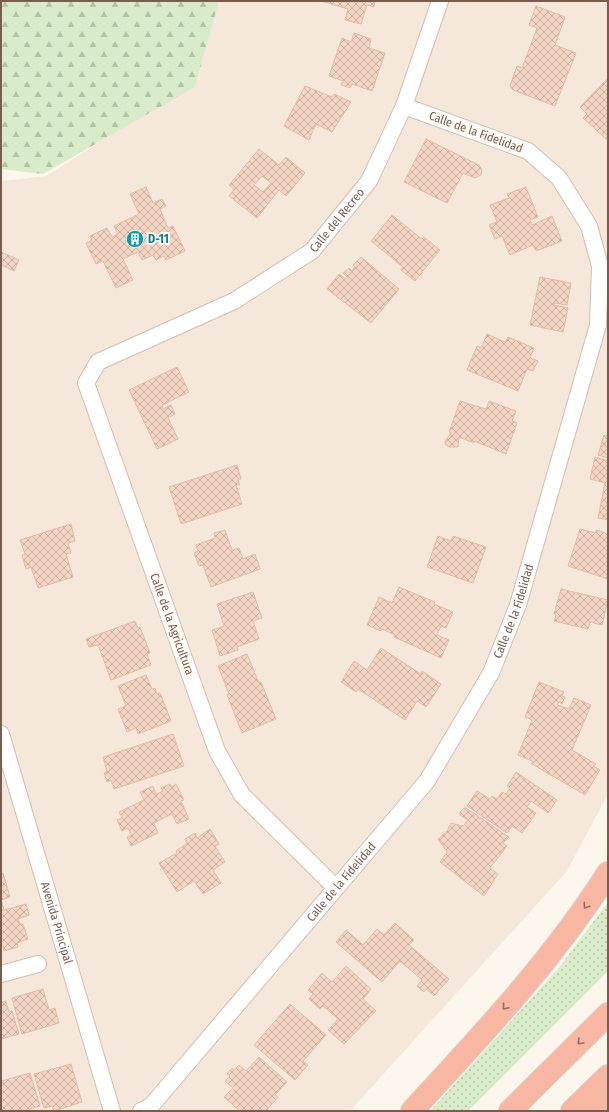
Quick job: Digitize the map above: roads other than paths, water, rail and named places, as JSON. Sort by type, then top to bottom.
[{"type":"highway","points":[[412,1111],[476,1042],[571,929],[608,873]]},
{"type":"highway","points":[[510,1111],[608,1014]]},
{"type":"highway","points":[[572,1111],[608,1076]]},
{"type":"highway","points":[[596,1111],[608,1089]]},
{"type":"street","name":"Calle del Recreo","points":[[133,347],[234,301],[312,251],[369,181],[404,106],[440,1]]},
{"type":"street","name":"Calle de la Fidelidad","points":[[141,1111],[151,1106],[427,781],[491,673],[518,605],[598,325],[600,266],[588,226],[559,178],[528,151],[404,106]]},
{"type":"street","name":"Calle de la Agricultura","points":[[133,347],[98,362],[86,383],[217,751],[242,795],[336,888]]},
{"type":"street","name":"Avenida Principal","points":[[1,734],[112,1111]]},
{"type":"street","points":[[1,974],[38,964]]},
{"type":"place","name":"D-11","points":[[135,239]]}]
